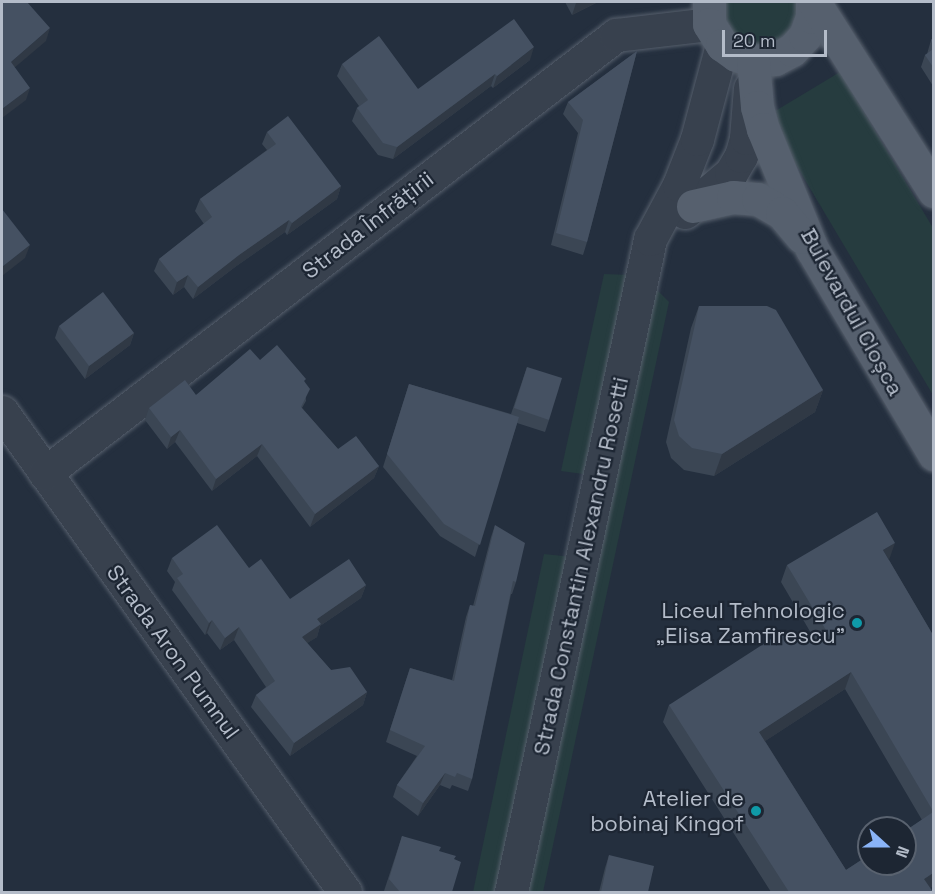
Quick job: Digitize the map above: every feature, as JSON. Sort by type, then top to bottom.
[{"type":"main road","points":[[710,16],[736,55],[753,61],[775,59],[792,50],[805,36],[812,17],[813,2]]},
{"type":"main road","points":[[813,2],[933,191]]},
{"type":"main road","name":"Bulevardul Cloșca","points":[[753,61],[757,107],[763,129],[812,249],[933,454]]},
{"type":"main road","points":[[693,206],[733,197],[758,199],[782,213],[812,249]]},
{"type":"street","name":"Strada Constantin Alexandru Rosetti","points":[[511,892],[650,239],[679,185],[697,139],[710,16]]},
{"type":"street","name":"Strada Înfrățirii","points":[[45,473],[616,35],[710,16]]},
{"type":"street","points":[[650,239],[693,206],[731,172],[741,156],[746,138],[753,61]]},
{"type":"street","name":"Strada Aron Pumnul","points":[[2,412],[345,892]]},
{"type":"green space","points":[[720,2],[801,2],[799,22],[781,43],[754,48],[730,35]]},
{"type":"green space","points":[[840,72],[933,228],[933,395],[767,116]]},
{"type":"green space","points":[[604,274],[630,275],[591,475],[561,471]]},
{"type":"green space","points":[[652,285],[669,302],[543,892],[520,892]]},
{"type":"green space","points":[[544,554],[572,557],[496,892],[473,892]]},
{"type":"building","points":[[2,2],[27,2],[50,28],[11,62],[30,88],[2,109]]},
{"type":"building","points":[[514,19],[534,47],[397,147],[383,143],[357,108],[368,100],[342,64],[379,36],[418,89]]},
{"type":"building","points":[[933,49],[933,67],[925,55]]},
{"type":"building","points":[[637,51],[587,242],[556,233],[583,120],[568,102]]},
{"type":"building","points":[[288,116],[341,186],[292,223],[289,220],[239,255],[198,287],[188,275],[177,282],[159,259],[212,217],[200,199],[276,144],[267,132]]},
{"type":"building","points":[[2,209],[30,245],[2,267]]},
{"type":"building","points":[[103,292],[134,333],[89,366],[59,326]]},
{"type":"building","points":[[699,306],[767,306],[776,310],[823,390],[722,454],[692,448],[679,436],[674,420]]},
{"type":"building","points":[[277,345],[306,379],[304,381],[310,389],[301,407],[338,449],[356,436],[379,466],[315,514],[262,444],[216,479],[180,430],[171,437],[149,408],[185,380],[196,395],[250,349],[260,360]]},
{"type":"building","points":[[527,367],[562,378],[549,420],[514,408]]},
{"type":"building","points":[[409,384],[519,417],[480,545],[444,524],[387,454]]},
{"type":"building","points":[[877,512],[895,543],[883,550],[933,635],[933,811],[851,672],[759,732],[846,870],[857,863],[857,876],[917,876],[917,823],[933,812],[933,873],[924,879],[933,892],[789,892],[669,705],[779,634],[833,642],[787,565]]},
{"type":"building","points":[[217,525],[249,568],[261,559],[290,599],[349,559],[366,585],[317,619],[321,624],[302,637],[331,670],[350,667],[367,692],[294,743],[256,695],[275,681],[239,627],[225,638],[212,620],[209,623],[177,578],[183,574],[172,558]]},
{"type":"building","points":[[495,525],[525,543],[516,582],[513,581],[472,779],[457,773],[455,777],[445,773],[423,803],[397,785],[425,746],[390,730],[410,668],[454,681],[470,605],[475,606]]},
{"type":"building","points":[[402,836],[441,847],[439,851],[456,856],[454,859],[461,862],[452,892],[400,892],[389,879]]},
{"type":"building","points":[[609,855],[654,866],[648,892],[601,892]]},
{"type":"place","name":"Liceul Tehnologic „Elisa Zamfirescu”","points":[[857,623]]},
{"type":"place","name":"Atelier de bobinaj Kingof","points":[[756,811]]}]
